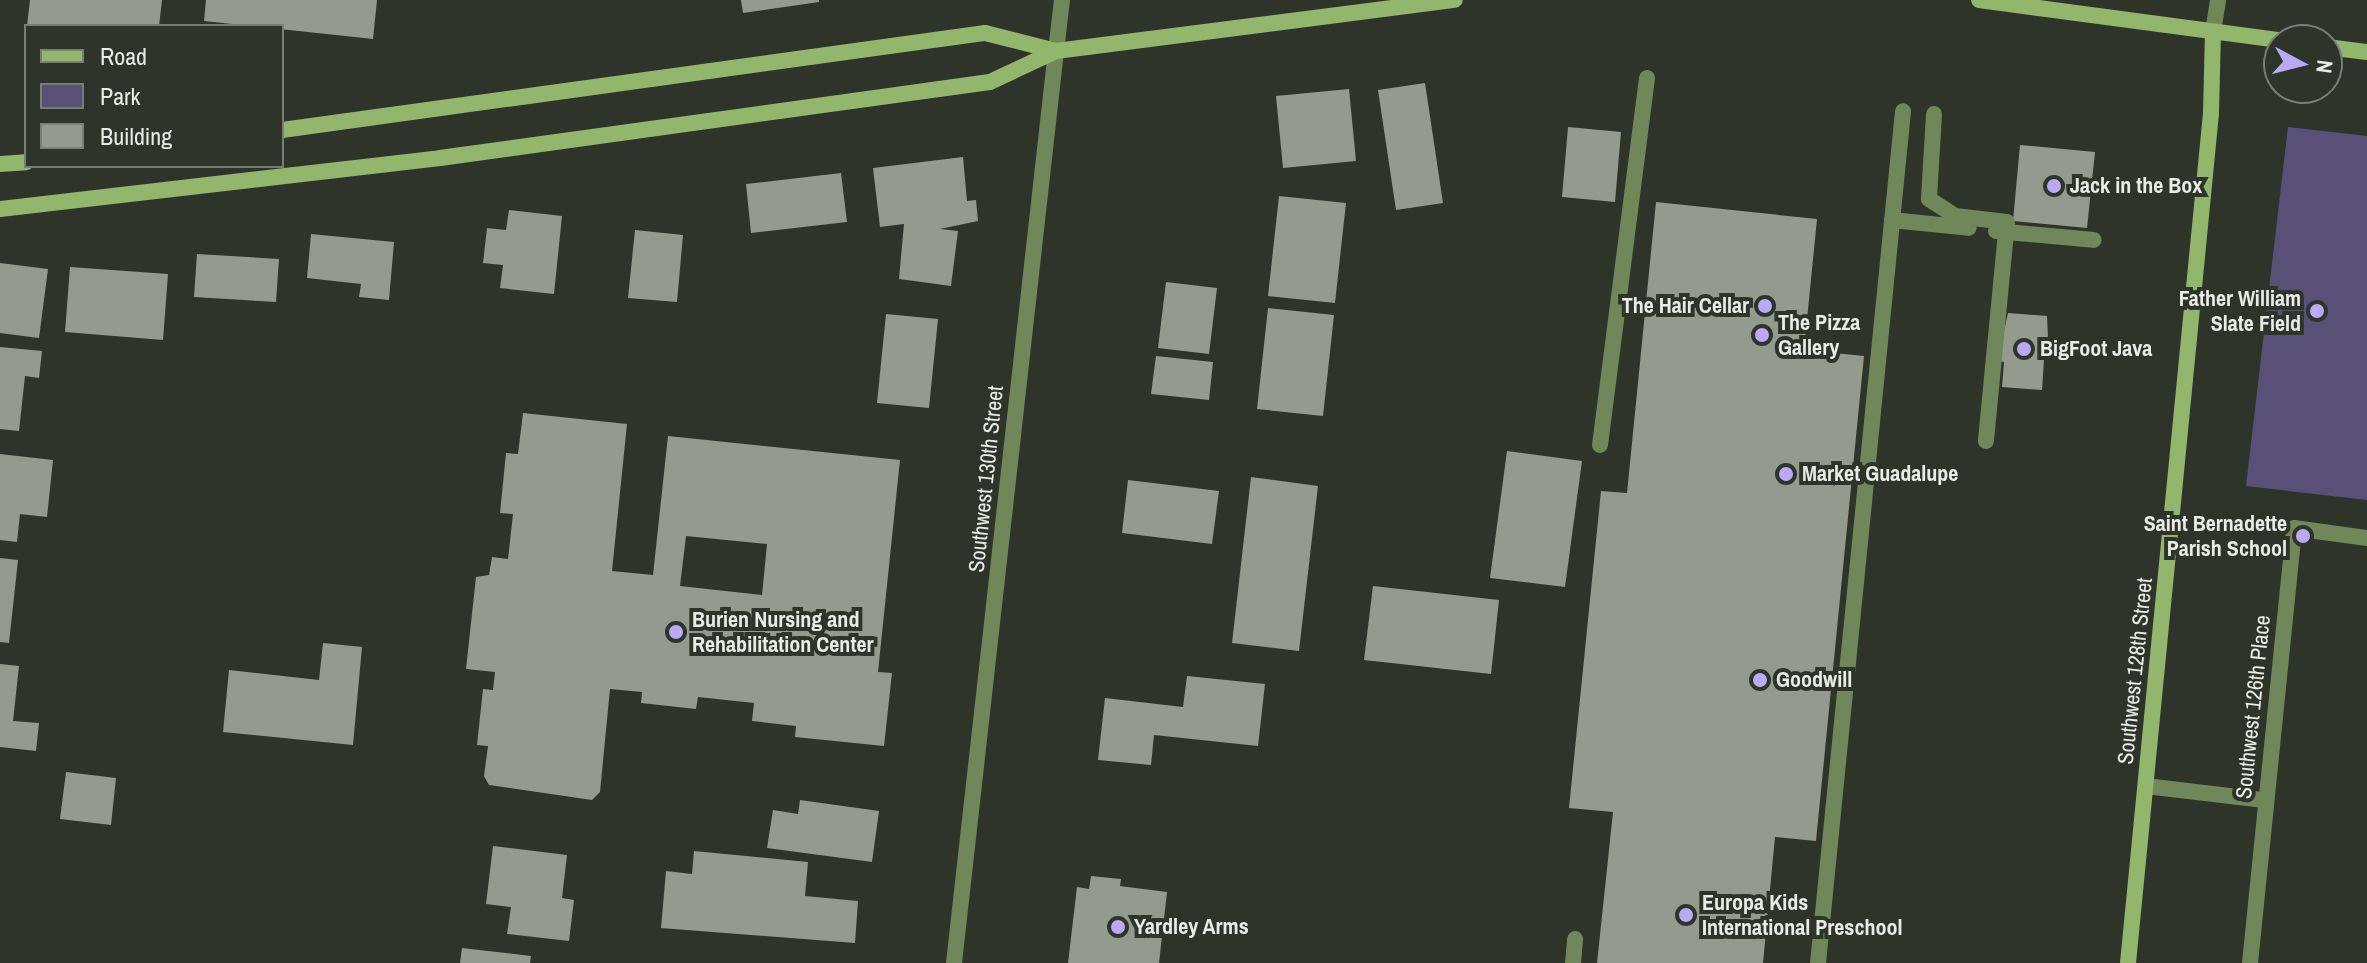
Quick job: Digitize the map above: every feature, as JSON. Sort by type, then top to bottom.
[{"type":"main road","points":[[0,209],[440,158],[990,82],[1056,51],[1455,0]]},
{"type":"main road","points":[[1979,0],[2263,38]]},
{"type":"main road","name":"Southwest 128th Street","points":[[2128,963],[2211,113],[2213,32]]},
{"type":"main road","points":[[284,130],[985,33],[1056,51]]},
{"type":"main road","points":[[2343,49],[2367,52]]},
{"type":"main road","points":[[0,164],[24,162]]},
{"type":"street","name":"Southwest 130th Street","points":[[954,963],[1062,0]]},
{"type":"street","name":"Southwest 128th Street","points":[[2213,32],[2218,0]]},
{"type":"street","points":[[1600,445],[1647,78]]},
{"type":"street","points":[[1818,963],[1903,111]]},
{"type":"street","points":[[1934,114],[1929,199],[1955,216],[2007,222],[1986,441]]},
{"type":"street","points":[[1892,220],[2007,232],[2092,234]]},
{"type":"street","name":"Southwest 126th Place","points":[[2250,963],[2264,800],[2294,528],[2367,538]]},
{"type":"street","points":[[2146,786],[2264,800]]},
{"type":"street","points":[[1573,963],[1575,939]]},
{"type":"green space","name":"Father William Slate Field","points":[[2288,127],[2367,136],[2367,500],[2246,486]]},
{"type":"building","points":[[30,0],[162,0],[159,24],[27,24]]},
{"type":"building","points":[[206,0],[377,0],[373,39],[284,30],[284,24],[204,21]]},
{"type":"building","points":[[741,0],[819,0],[819,2],[743,13]]},
{"type":"building","points":[[1425,83],[1443,203],[1396,210],[1378,90]]},
{"type":"building","points":[[1349,89],[1356,161],[1283,168],[1276,96]]},
{"type":"building","points":[[1568,127],[1621,132],[1615,202],[1562,197]]},
{"type":"building","name":"Jack in the Box","points":[[2020,145],[2095,152],[2087,228],[2013,221]]},
{"type":"building","points":[[963,157],[967,201],[976,200],[978,221],[940,229],[958,231],[951,286],[899,279],[904,224],[880,227],[873,168]]},
{"type":"building","points":[[841,173],[847,222],[751,233],[746,184]]},
{"type":"building","points":[[1279,196],[1346,203],[1335,303],[1268,296]]},
{"type":"building","points":[[1656,202],[1817,219],[1804,350],[1864,356],[1816,841],[1775,837],[1763,963],[1597,963],[1613,812],[1569,808],[1601,491],[1627,493]]},
{"type":"building","points":[[509,210],[562,216],[554,294],[500,288],[503,265],[483,263],[487,228],[506,230]]},
{"type":"building","points":[[635,230],[683,235],[677,302],[628,298]]},
{"type":"building","points":[[311,234],[394,242],[389,300],[359,297],[361,284],[307,278]]},
{"type":"building","points":[[197,254],[279,259],[276,302],[194,297]]},
{"type":"building","points":[[0,263],[48,269],[39,338],[0,333]]},
{"type":"building","points":[[70,267],[168,274],[163,340],[65,332]]},
{"type":"building","points":[[1166,282],[1217,288],[1209,354],[1158,348]]},
{"type":"building","points":[[1268,308],[1334,315],[1323,416],[1257,409]]},
{"type":"building","name":"BigFoot Java","points":[[2008,313],[2047,316],[2049,360],[2044,360],[2042,390],[2002,387],[2004,362],[1997,361]]},
{"type":"building","points":[[886,314],[938,319],[929,408],[877,403]]},
{"type":"building","points":[[0,347],[42,351],[39,378],[25,376],[19,431],[0,429]]},
{"type":"building","points":[[1156,356],[1213,362],[1209,400],[1151,394]]},
{"type":"building","name":"Burien Nursing and Rehabilitation Center","points":[[523,413],[627,424],[612,571],[653,575],[668,436],[900,460],[878,672],[892,673],[884,746],[795,737],[796,726],[752,721],[754,703],[698,697],[696,709],[641,703],[642,692],[610,689],[600,792],[592,800],[489,785],[484,776],[488,746],[477,745],[483,689],[493,690],[495,672],[466,669],[476,577],[489,575],[492,557],[508,559],[513,514],[500,513],[506,453],[518,454]],"holes":[[[686,536],[767,544],[762,595],[680,586]]]},
{"type":"building","points":[[1507,451],[1582,461],[1565,587],[1490,578]]},
{"type":"building","points":[[0,454],[53,460],[47,517],[20,514],[17,542],[0,540]]},
{"type":"building","points":[[1251,477],[1318,486],[1299,651],[1232,643]]},
{"type":"building","points":[[1128,480],[1219,491],[1212,544],[1122,533]]},
{"type":"building","points":[[0,558],[18,560],[9,643],[0,642]]},
{"type":"building","points":[[1373,586],[1499,600],[1491,674],[1364,660]]},
{"type":"building","points":[[323,643],[362,647],[353,745],[223,732],[229,670],[319,680]]},
{"type":"building","points":[[0,664],[19,666],[13,721],[39,723],[36,751],[0,747]]},
{"type":"building","points":[[1187,676],[1265,684],[1258,746],[1154,735],[1151,765],[1098,760],[1105,698],[1183,707]]},
{"type":"building","points":[[66,772],[116,778],[111,825],[60,819]]},
{"type":"building","points":[[800,800],[879,811],[872,862],[767,848],[773,810],[798,814]]},
{"type":"building","points":[[493,846],[567,855],[562,898],[574,900],[569,941],[507,934],[511,907],[486,904]]},
{"type":"building","points":[[694,851],[808,862],[805,896],[858,901],[855,943],[661,928],[666,871],[692,874]]},
{"type":"building","name":"Yardley Arms","points":[[1091,876],[1121,879],[1120,886],[1167,892],[1159,963],[1068,963],[1077,887],[1089,889]]},
{"type":"building","points":[[462,948],[531,956],[530,963],[460,963]]},
{"type":"place","name":"Jack in the Box","points":[[2054,186]]},
{"type":"place","name":"The Hair Cellar","points":[[1765,306]]},
{"type":"place","name":"Father William Slate Field","points":[[2317,311]]},
{"type":"place","name":"The Pizza Gallery","points":[[1762,335]]},
{"type":"place","name":"BigFoot Java","points":[[2024,349]]},
{"type":"place","name":"Market Guadalupe","points":[[1786,474]]},
{"type":"place","name":"Saint Bernadette Parish School","points":[[2303,536]]},
{"type":"place","name":"Burien Nursing and Rehabilitation Center","points":[[676,632]]},
{"type":"place","name":"Goodwill","points":[[1760,680]]},
{"type":"place","name":"Europa Kids International Preschool","points":[[1686,915]]},
{"type":"place","name":"Yardley Arms","points":[[1118,927]]}]
